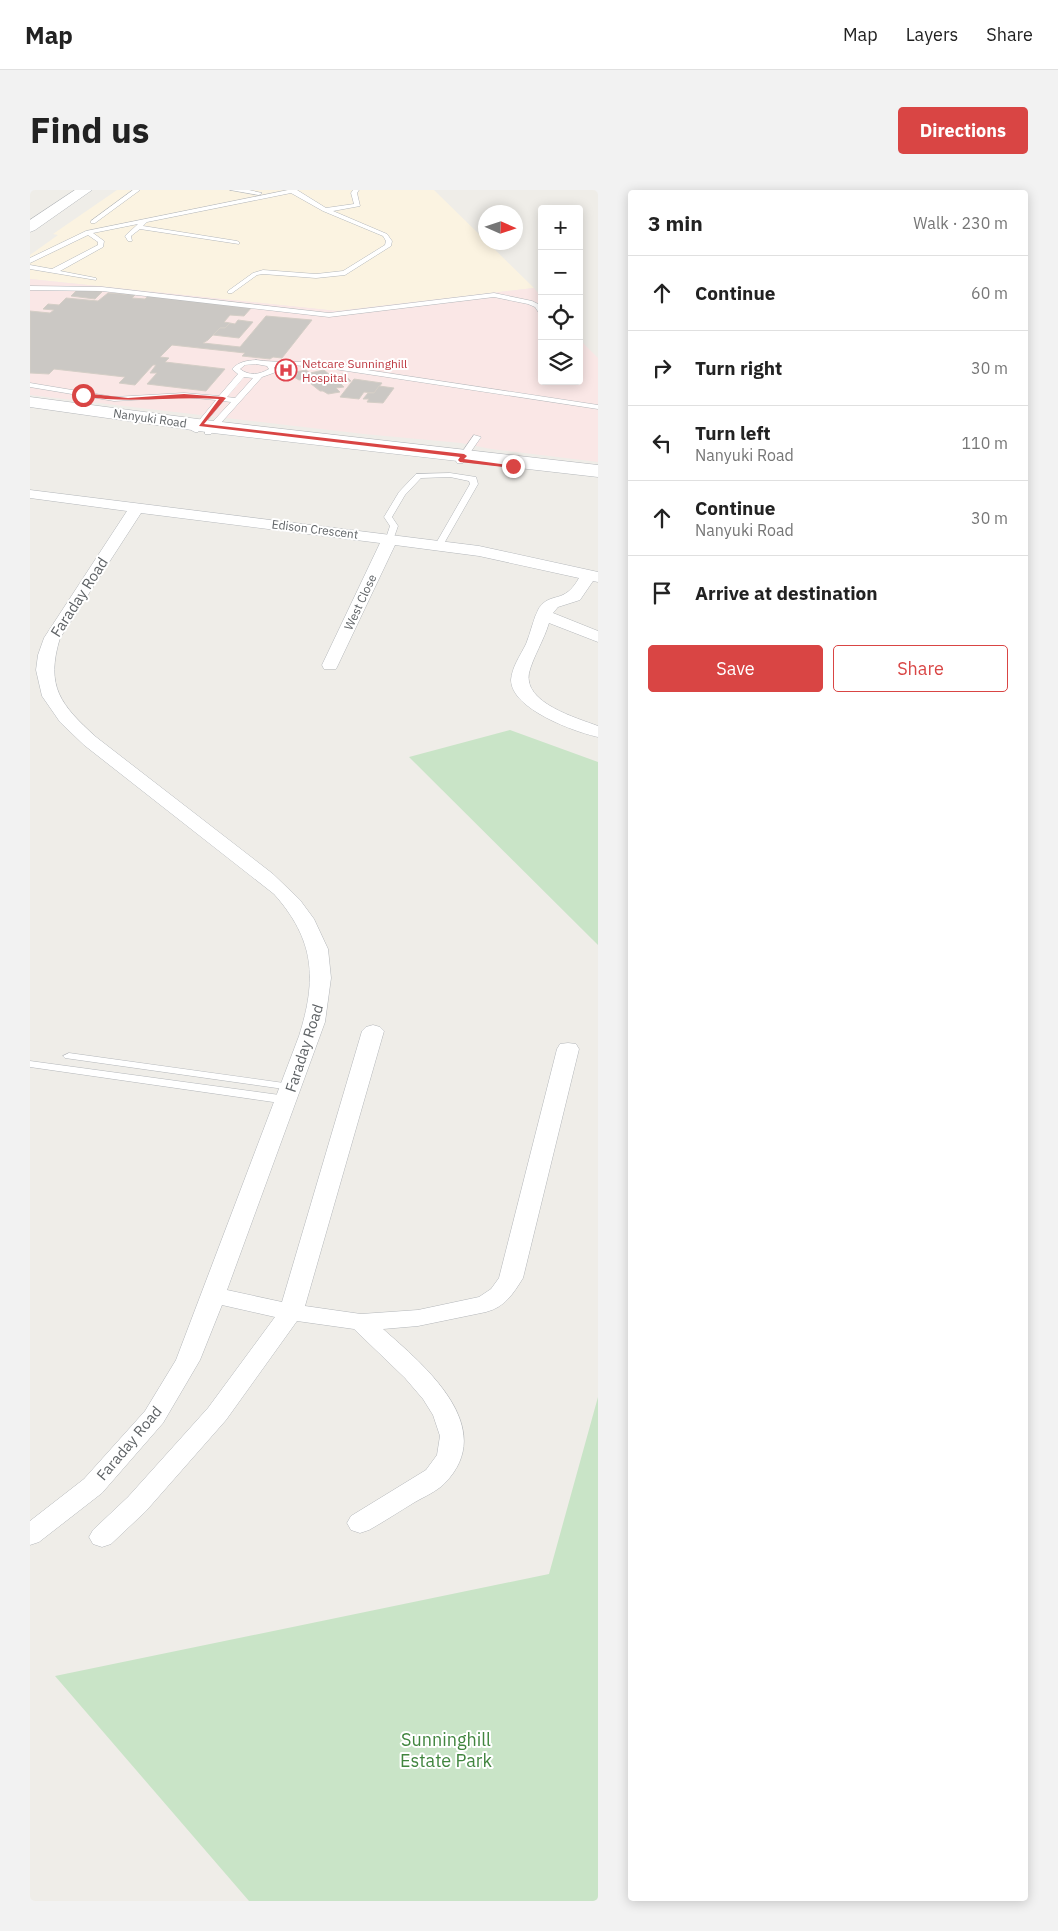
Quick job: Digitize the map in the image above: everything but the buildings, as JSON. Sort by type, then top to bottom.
[{"type":"main road","points":[[30,227],[85,190]]},
{"type":"main road","name":"Nanyuki Road","points":[[30,402],[204,428]]},
{"type":"main road","name":"Nanyuki Road","points":[[30,408],[462,458],[598,476]]},
{"type":"main road","name":"Nanyuki Road","points":[[462,458],[598,471]]},
{"type":"street","name":"Edison Crescent","points":[[30,494],[439,545],[479,551],[593,576]]},
{"type":"street","name":"Faraday Road","points":[[30,1535],[93,1486],[154,1417],[188,1360],[289,1094],[315,1023],[320,1002],[319,957],[313,936],[306,922],[293,905],[251,866],[73,726],[53,703],[44,685],[46,653],[52,638],[136,508]]},
{"type":"street","name":"West Close","points":[[330,666],[390,538]]},
{"type":"street","points":[[593,576],[573,598],[551,604],[543,615],[541,627],[520,674],[522,693],[543,708],[598,732]]},
{"type":"street","points":[[543,615],[578,627],[598,637]]},
{"type":"street","points":[[102,1538],[137,1504],[217,1414],[291,1312],[373,1031]]},
{"type":"street","points":[[213,1295],[291,1312],[361,1322],[418,1318],[462,1310],[486,1304],[500,1295],[511,1278],[568,1049]]},
{"type":"street","points":[[360,1523],[436,1477],[452,1451],[452,1431],[447,1413],[437,1396],[361,1322]]},
{"type":"lane","points":[[93,222],[137,190]]},
{"type":"lane","points":[[233,190],[269,194]]},
{"type":"lane","points":[[30,261],[75,236],[88,232],[293,190],[325,210],[385,235],[389,241],[388,246],[345,273],[316,276],[263,272],[230,292]]},
{"type":"lane","points":[[325,210],[358,205],[354,192],[356,190]]},
{"type":"lane","points":[[130,240],[128,236],[147,219]]},
{"type":"lane","points":[[139,227],[237,243]]},
{"type":"lane","points":[[52,272],[102,246],[101,241],[88,232]]},
{"type":"lane","points":[[30,267],[94,278]]},
{"type":"lane","points":[[30,288],[102,289],[329,315],[494,295],[530,302],[538,306]]},
{"type":"lane","points":[[259,376],[242,374],[236,370],[243,363],[256,362],[272,365],[288,362],[321,365],[598,407]]},
{"type":"lane","points":[[204,428],[236,400],[259,376],[272,371],[272,365]]},
{"type":"lane","points":[[204,428],[223,398],[242,374]]},
{"type":"lane","points":[[30,385],[114,399],[184,395],[236,400]]},
{"type":"lane","points":[[462,458],[478,437]]},
{"type":"lane","points":[[390,538],[394,526],[388,517],[402,494],[419,476],[450,475],[473,479],[474,484],[439,545]]},
{"type":"lane","points":[[69,1056],[289,1094]]},
{"type":"lane","points":[[30,1064],[289,1094]]},
{"type":"shaded area","points":[[117,190],[434,190],[478,233],[478,250],[495,250],[534,288],[337,311],[30,279],[30,255],[58,235],[53,234]]},
{"type":"shaded area","name":"Netcare Sunninghill Hospital","points":[[30,279],[337,311],[534,288],[538,293],[538,385],[583,385],[583,343],[598,358],[598,462],[491,449],[461,443],[364,434],[30,395]]},
{"type":"green space","points":[[510,730],[598,762],[598,945],[409,757]]},
{"type":"green space","name":"Sunninghill Estate Park","points":[[598,1397],[598,1901],[249,1901],[55,1676],[549,1574]]},
{"type":"place","name":"Netcare Sunninghill Hospital","points":[[286,370]]},
{"type":"route","points":[[83,395],[128,400],[184,395],[223,398],[201,425],[464,456],[460,460],[513,466]]}]
